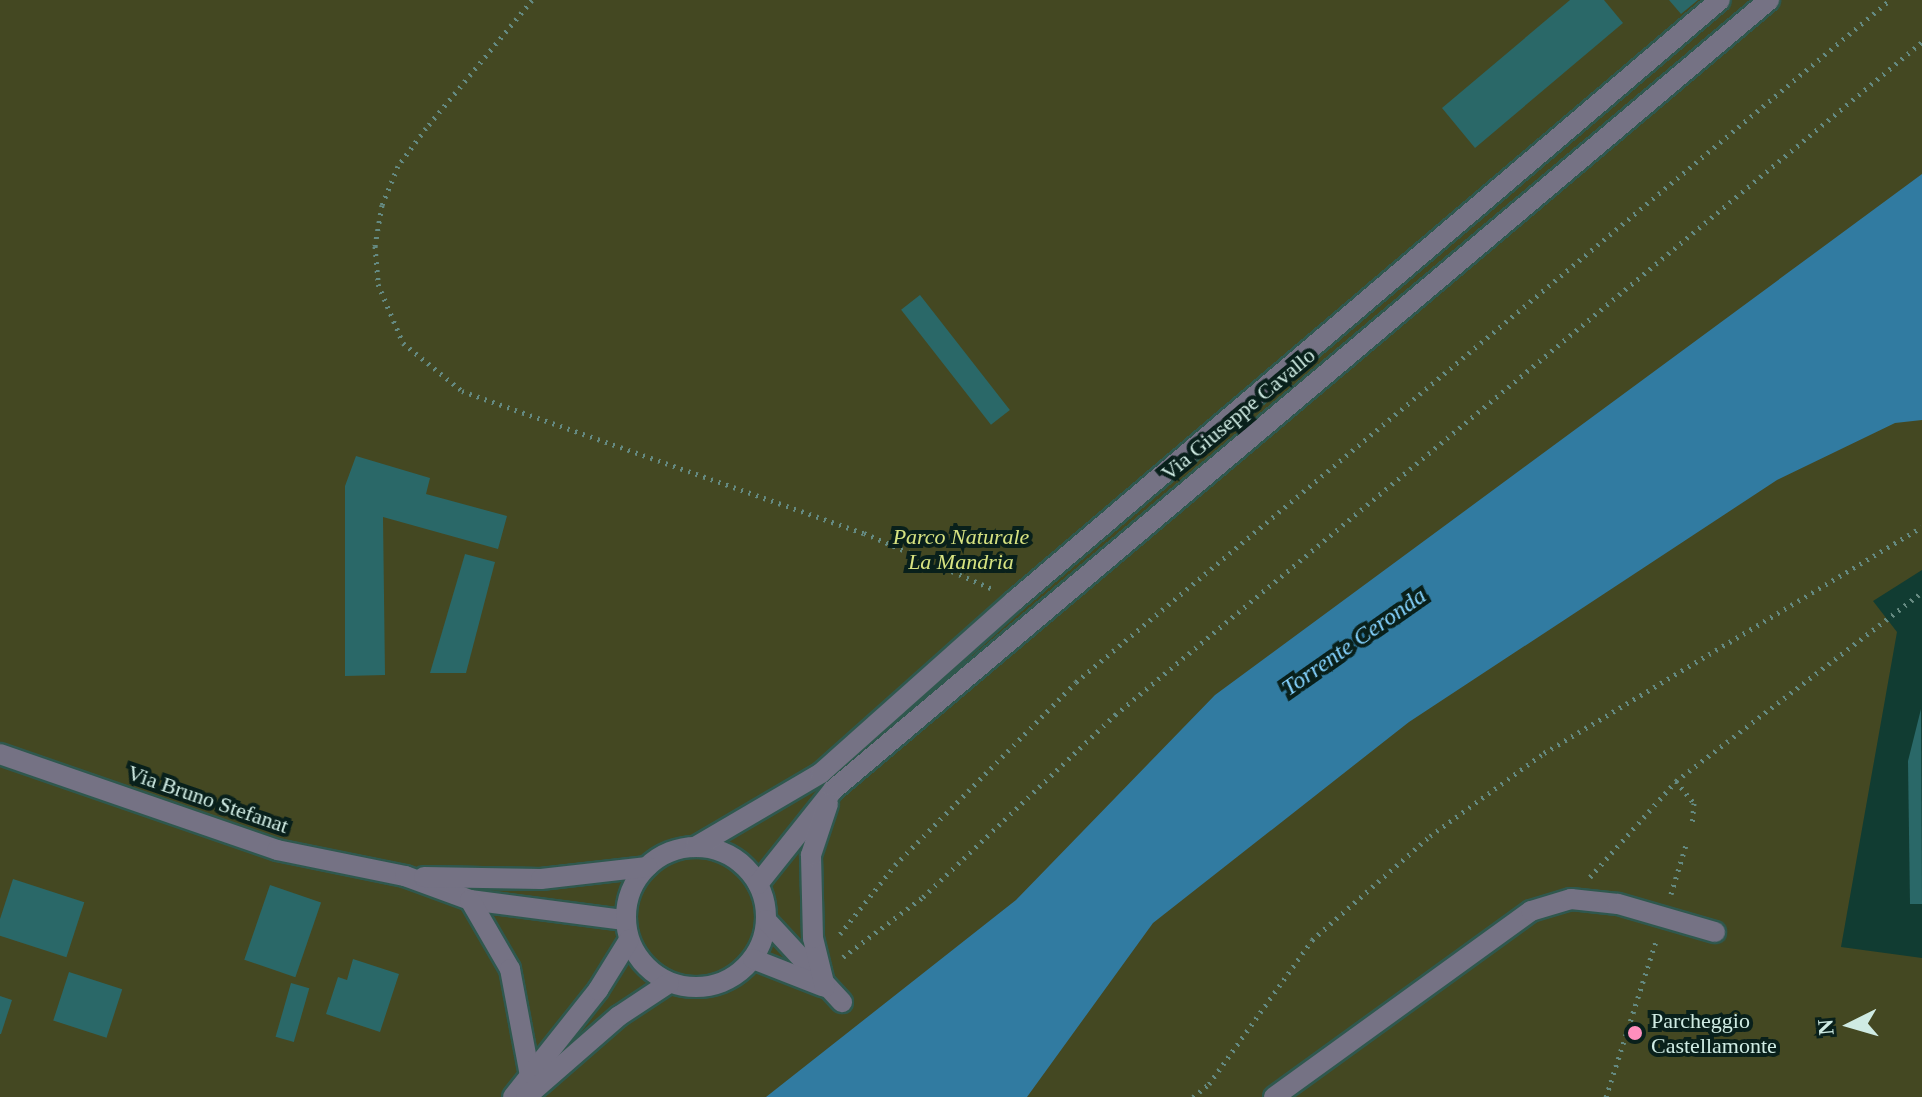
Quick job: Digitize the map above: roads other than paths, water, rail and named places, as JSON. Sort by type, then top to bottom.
[{"type":"street","name":"Via Giuseppe Cavallo","points":[[695,847],[821,773],[1014,601],[1720,0]]},
{"type":"street","name":"Via Giuseppe Cavallo","points":[[758,884],[833,790],[1769,0]]},
{"type":"street","name":"Via Bruno Stefanat","points":[[0,754],[277,850],[405,876],[470,900],[627,930]]},
{"type":"street","points":[[825,987],[813,938],[811,855],[833,790]]},
{"type":"street","points":[[528,1087],[627,930],[634,882],[661,856],[695,847],[731,857],[758,884],[766,920],[842,1002]]},
{"type":"street","name":"Via Bruno Stefanat","points":[[405,876],[541,879],[647,867]]},
{"type":"street","points":[[1274,1097],[1531,911],[1571,899],[1663,917],[1715,932]]},
{"type":"street","points":[[470,900],[510,969],[528,1087]]},
{"type":"street","points":[[627,930],[638,958],[669,983],[715,986],[753,959],[766,920]]},
{"type":"street","points":[[753,959],[825,987]]},
{"type":"street","points":[[513,1097],[619,1016],[669,983]]},
{"type":"water","name":"Torrente Ceronda","points":[[1922,174],[1922,420],[1895,423],[1777,480],[1409,722],[1153,923],[1027,1097],[766,1097],[1016,900],[1215,695]]},
{"type":"place","name":"Parcheggio Castellamonte","points":[[1635,1033]]},
{"type":"park label","name":"Parco Naturale La Mandria","points":[[961,548]]}]
